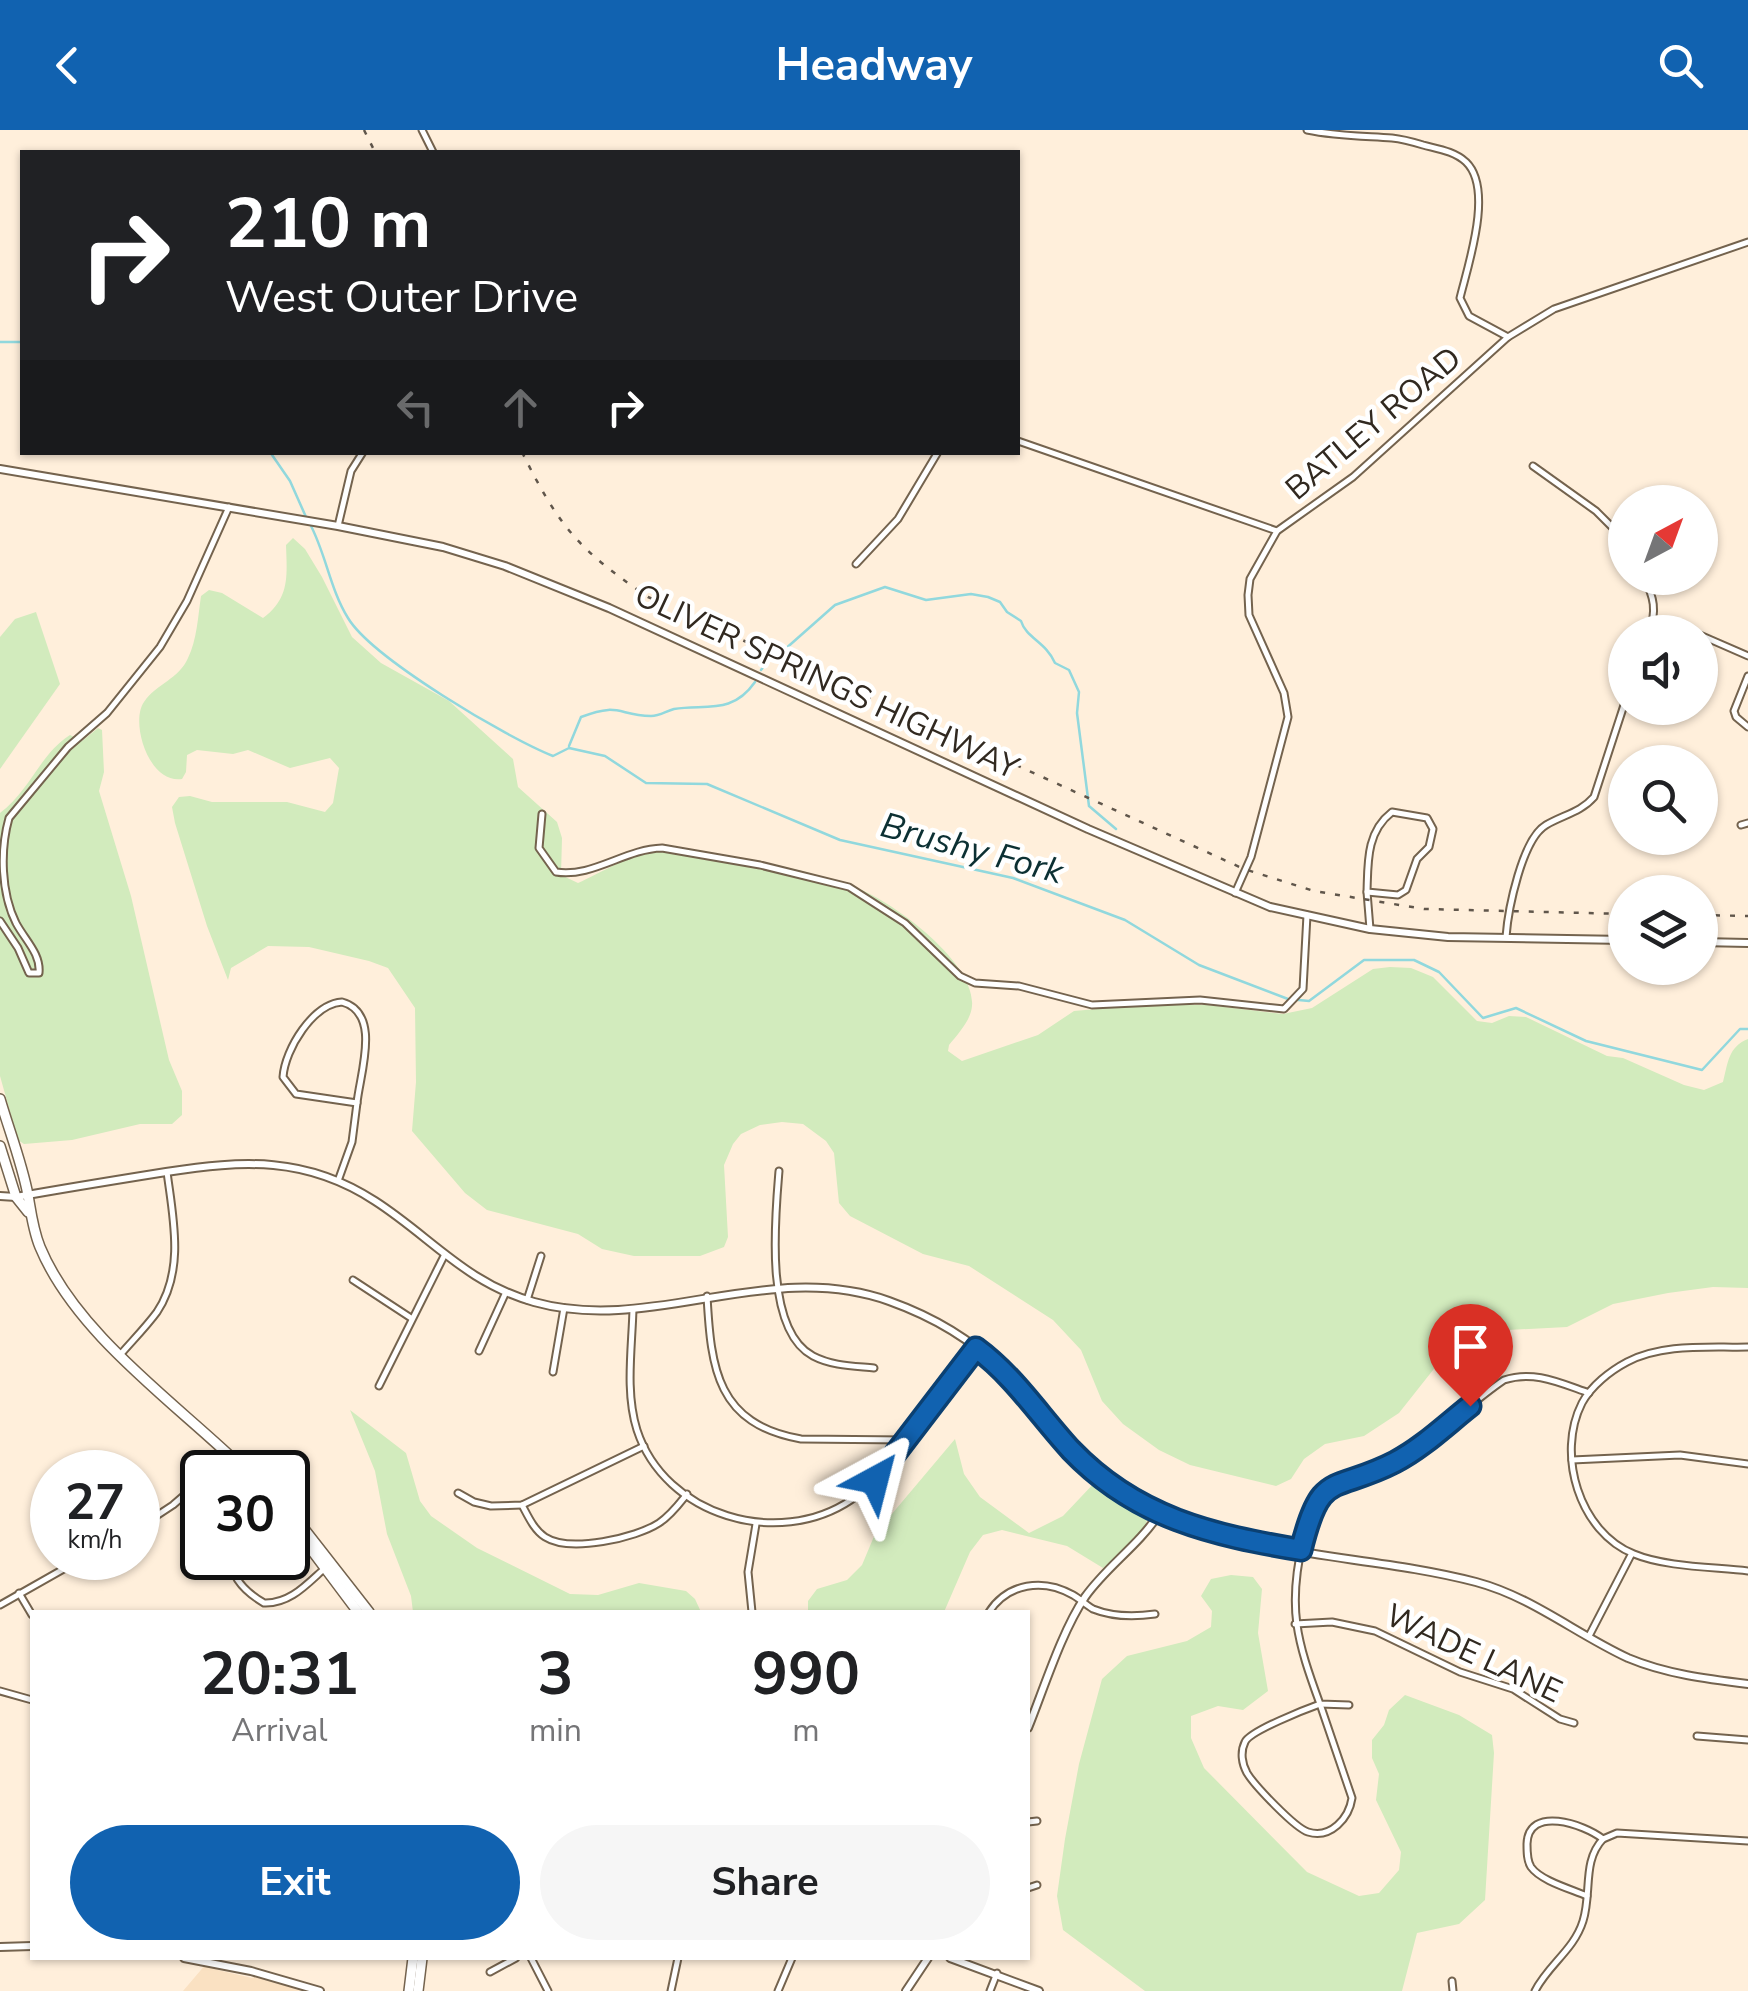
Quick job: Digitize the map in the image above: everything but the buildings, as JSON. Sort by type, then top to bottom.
[{"type":"highway","points":[[0,1099],[28,1195],[29,1214],[40,1248],[60,1287],[86,1322],[225,1450]]},
{"type":"highway","points":[[0,1146],[16,1197],[29,1214]]},
{"type":"highway","points":[[310,1544],[367,1610]]},
{"type":"highway","points":[[328,1566],[357,1610]]},
{"type":"highway","points":[[410,1991],[413,1960]]},
{"type":"highway","points":[[418,1991],[422,1960]]},
{"type":"street","points":[[1307,130],[1359,138],[1395,138],[1463,159],[1472,169],[1477,189],[1478,224],[1460,298],[1470,316],[1508,337]]},
{"type":"street","name":"BATLEY ROAD","points":[[1020,442],[1277,531],[1353,477],[1508,337],[1554,309],[1748,242]]},
{"type":"street","points":[[338,526],[351,472],[361,455]]},
{"type":"street","points":[[856,564],[898,519],[936,455]]},
{"type":"street","points":[[1533,466],[1608,523]]},
{"type":"street","name":"OLIVER SPRINGS HIGHWAY","points":[[0,469],[338,526],[443,548],[554,584],[1235,894],[1370,929],[1448,937],[1608,940]]},
{"type":"street","points":[[0,920],[29,972],[39,974],[38,957],[15,922],[4,889],[5,830],[9,818],[68,747],[107,713],[160,647],[187,601],[229,507]]},
{"type":"street","points":[[1235,894],[1251,858],[1288,716],[1284,694],[1249,615],[1250,579],[1277,531]]},
{"type":"street","points":[[1718,643],[1748,656]]},
{"type":"street","points":[[1748,676],[1734,711],[1748,727]]},
{"type":"street","points":[[1506,937],[1529,844],[1546,825],[1586,806],[1594,797],[1617,725]]},
{"type":"street","points":[[1367,892],[1398,895],[1406,890],[1417,859],[1429,848],[1433,829],[1426,818],[1392,812],[1383,819],[1369,846],[1367,892],[1370,929]]},
{"type":"street","points":[[542,814],[538,848],[556,872],[585,872],[600,863],[649,848],[760,865],[848,887],[905,924],[960,976],[975,983],[1020,986],[1084,1004],[1200,1000],[1287,1006],[1300,994],[1304,980],[1307,915]]},
{"type":"street","points":[[1718,942],[1748,943]]},
{"type":"street","points":[[338,1181],[352,1142],[357,1103],[366,1027],[363,1016],[350,1004],[326,1005],[302,1032],[282,1077],[296,1094],[357,1103]]},
{"type":"street","points":[[0,1196],[16,1197],[237,1162],[265,1162],[338,1181],[386,1209],[473,1276],[527,1300],[564,1308],[633,1308],[779,1286],[830,1288],[881,1298],[923,1314],[976,1348],[1010,1379],[1084,1462],[1114,1487],[1159,1514],[1214,1534],[1476,1583],[1530,1602],[1628,1658],[1660,1669],[1748,1684]]},
{"type":"street","points":[[120,1355],[154,1316],[166,1295],[176,1249],[167,1172]]},
{"type":"street","points":[[780,1172],[779,1286],[784,1321],[791,1336],[805,1350],[840,1365],[874,1368]]},
{"type":"street","points":[[379,1386],[444,1256]]},
{"type":"street","points":[[527,1300],[541,1256]]},
{"type":"street","points":[[352,1280],[411,1318]]},
{"type":"street","points":[[479,1351],[506,1292]]},
{"type":"street","points":[[706,1296],[716,1374],[733,1404],[753,1421],[784,1436],[801,1439],[906,1440]]},
{"type":"street","points":[[553,1372],[564,1308]]},
{"type":"street","points":[[633,1308],[631,1397],[644,1446],[662,1473],[687,1494],[721,1514],[756,1524],[805,1520],[836,1509],[875,1480],[976,1348]]},
{"type":"street","points":[[1748,1348],[1648,1353],[1616,1368],[1588,1393],[1576,1419],[1572,1460],[1575,1482],[1586,1510],[1606,1534],[1632,1554],[1748,1572]]},
{"type":"street","points":[[1350,1705],[1320,1704],[1251,1734],[1242,1750],[1245,1769],[1252,1780],[1292,1821],[1310,1833],[1336,1826],[1347,1814],[1352,1798],[1320,1704],[1295,1624],[1295,1586],[1301,1550],[1310,1513],[1326,1491],[1347,1478],[1406,1456],[1504,1380],[1535,1376],[1588,1393]]},
{"type":"street","points":[[458,1493],[491,1506],[522,1504],[644,1446]]},
{"type":"street","points":[[1572,1460],[1680,1455],[1748,1464]]},
{"type":"street","points":[[522,1504],[536,1529],[546,1537],[576,1545],[632,1535],[655,1525],[687,1494]]},
{"type":"street","points":[[1030,1722],[1082,1602],[1105,1572],[1144,1536],[1159,1514]]},
{"type":"street","points":[[752,1610],[748,1572],[756,1524]]},
{"type":"street","points":[[1589,1636],[1632,1554]]},
{"type":"street","points":[[238,1580],[264,1603],[282,1601],[328,1566]]},
{"type":"street","points":[[0,1604],[42,1580]]},
{"type":"street","points":[[992,1610],[1005,1594],[1029,1586],[1051,1587],[1094,1609],[1124,1616],[1155,1614]]},
{"type":"street","points":[[18,1593],[30,1612]]},
{"type":"street","name":"WADE LANE","points":[[1295,1624],[1332,1622],[1374,1631],[1460,1672],[1513,1689],[1560,1719],[1574,1722]]},
{"type":"street","points":[[0,1692],[30,1700]]},
{"type":"street","points":[[1698,1736],[1748,1740]]},
{"type":"street","points":[[1030,1822],[1037,1821]]},
{"type":"street","points":[[1587,1896],[1535,1872],[1528,1862],[1528,1834],[1533,1826],[1542,1823],[1567,1822],[1590,1828],[1603,1838]]},
{"type":"street","points":[[1535,1991],[1577,1937],[1585,1915],[1591,1857],[1603,1838],[1617,1834],[1748,1842]]},
{"type":"street","points":[[1030,1887],[1037,1885]]},
{"type":"street","points":[[0,1946],[30,1946]]},
{"type":"street","points":[[194,1960],[320,1991]]},
{"type":"street","points":[[490,1972],[512,1960]]},
{"type":"street","points":[[531,1960],[548,1991]]},
{"type":"street","points":[[671,1991],[678,1960]]},
{"type":"street","points":[[778,1991],[791,1960]]},
{"type":"street","points":[[906,1991],[927,1960]]},
{"type":"street","points":[[956,1960],[1039,1991]]},
{"type":"street","points":[[990,1991],[996,1974]]},
{"type":"street","points":[[1452,1981],[1453,1991]]},
{"type":"shaded area","points":[[206,1964],[218,1970],[309,1991],[183,1991]]},
{"type":"green space","points":[[293,538],[305,549],[322,577],[352,637],[381,663],[449,701],[513,759],[518,787],[557,822],[562,838],[561,875],[578,883],[637,855],[675,850],[783,867],[868,893],[928,934],[960,971],[970,989],[972,1006],[967,1022],[948,1051],[962,1061],[1038,1035],[1074,1011],[1208,1005],[1283,1014],[1312,1008],[1373,969],[1390,967],[1411,968],[1433,977],[1477,1021],[1492,1023],[1509,1016],[1526,1017],[1607,1056],[1623,1058],[1704,1090],[1723,1082],[1733,1051],[1748,1039],[1748,1288],[1713,1287],[1668,1293],[1613,1304],[1567,1327],[1489,1331],[1452,1346],[1399,1413],[1364,1436],[1325,1444],[1304,1459],[1291,1479],[1276,1486],[1190,1465],[1159,1450],[1123,1424],[1102,1401],[1081,1350],[1053,1320],[969,1266],[923,1254],[850,1216],[839,1203],[834,1153],[826,1141],[803,1124],[760,1125],[741,1134],[733,1144],[724,1165],[728,1237],[724,1247],[700,1256],[634,1256],[602,1249],[578,1234],[487,1210],[465,1193],[412,1131],[415,1008],[388,968],[309,947],[268,946],[231,968],[228,980],[207,926],[175,823],[172,807],[179,797],[212,802],[287,802],[325,812],[333,803],[339,768],[330,758],[290,768],[248,750],[233,754],[197,750],[187,755],[182,779],[170,778],[151,762],[145,750],[140,711],[155,690],[184,665],[197,628],[201,596],[209,590],[222,593],[263,618],[282,594],[286,545]]},
{"type":"green space","points":[[36,612],[60,684],[0,769],[0,637],[15,619]]},
{"type":"green space","points":[[98,728],[102,730],[104,772],[99,791],[131,896],[169,1060],[182,1091],[182,1115],[172,1124],[140,1124],[72,1140],[24,1144],[18,1140],[0,1076],[0,813],[59,743],[70,735],[82,741]]},
{"type":"green space","points":[[350,1410],[406,1453],[420,1501],[431,1516],[477,1548],[570,1594],[598,1595],[639,1583],[686,1591],[700,1610],[413,1610],[387,1534],[375,1471]]},
{"type":"green space","points":[[955,1439],[964,1474],[980,1497],[1029,1533],[1063,1516],[1097,1480],[1147,1513],[1144,1529],[1132,1544],[1103,1568],[1067,1546],[1002,1530],[983,1535],[970,1552],[945,1610],[808,1610],[808,1601],[817,1589],[847,1580],[862,1565],[875,1534]]},
{"type":"green space","points":[[1231,1575],[1253,1577],[1262,1589],[1258,1633],[1268,1691],[1243,1710],[1218,1706],[1191,1716],[1191,1738],[1204,1768],[1307,1872],[1359,1896],[1379,1893],[1399,1870],[1401,1852],[1376,1800],[1379,1774],[1372,1758],[1372,1740],[1384,1725],[1389,1710],[1405,1695],[1459,1715],[1492,1735],[1485,1900],[1459,1924],[1417,1933],[1402,1991],[1145,1991],[1063,1930],[1057,1896],[1065,1839],[1079,1764],[1102,1679],[1127,1656],[1187,1641],[1211,1627],[1212,1611],[1201,1596],[1211,1579]]},
{"type":"waterway","name":"Brushy Fork","points":[[0,342],[20,342]]},
{"type":"waterway","name":"Brushy Fork","points":[[272,455],[290,481],[306,517]]},
{"type":"waterway","name":"Brushy Fork","points":[[310,524],[342,607],[362,635],[442,695],[553,756],[569,748],[605,756],[646,783],[707,784],[840,840],[1013,878],[1125,920],[1199,965],[1288,999],[1309,1001],[1364,960],[1414,960],[1439,972],[1483,1018],[1516,1008],[1586,1041],[1702,1070],[1740,1029],[1748,1029]]},
{"type":"waterway","points":[[761,670],[770,658],[835,605],[885,587],[926,600],[971,594],[1000,602],[1055,663],[1069,670],[1079,692],[1077,713],[1089,806],[1116,829]]},
{"type":"waterway","points":[[569,746],[581,717],[604,710],[651,716],[674,709],[728,704],[755,682]]},
{"type":"railway","points":[[364,130],[374,150]]},
{"type":"railway","points":[[524,455],[573,535],[604,565],[648,597],[1244,869],[1314,891],[1424,909],[1608,914]]},
{"type":"railway","points":[[1718,915],[1748,916]]},
{"type":"route","points":[[875,1480],[976,1348],[992,1360],[1084,1462],[1126,1495],[1159,1514],[1204,1532],[1301,1550],[1310,1513],[1326,1491],[1347,1478],[1406,1456],[1470,1406]]}]
